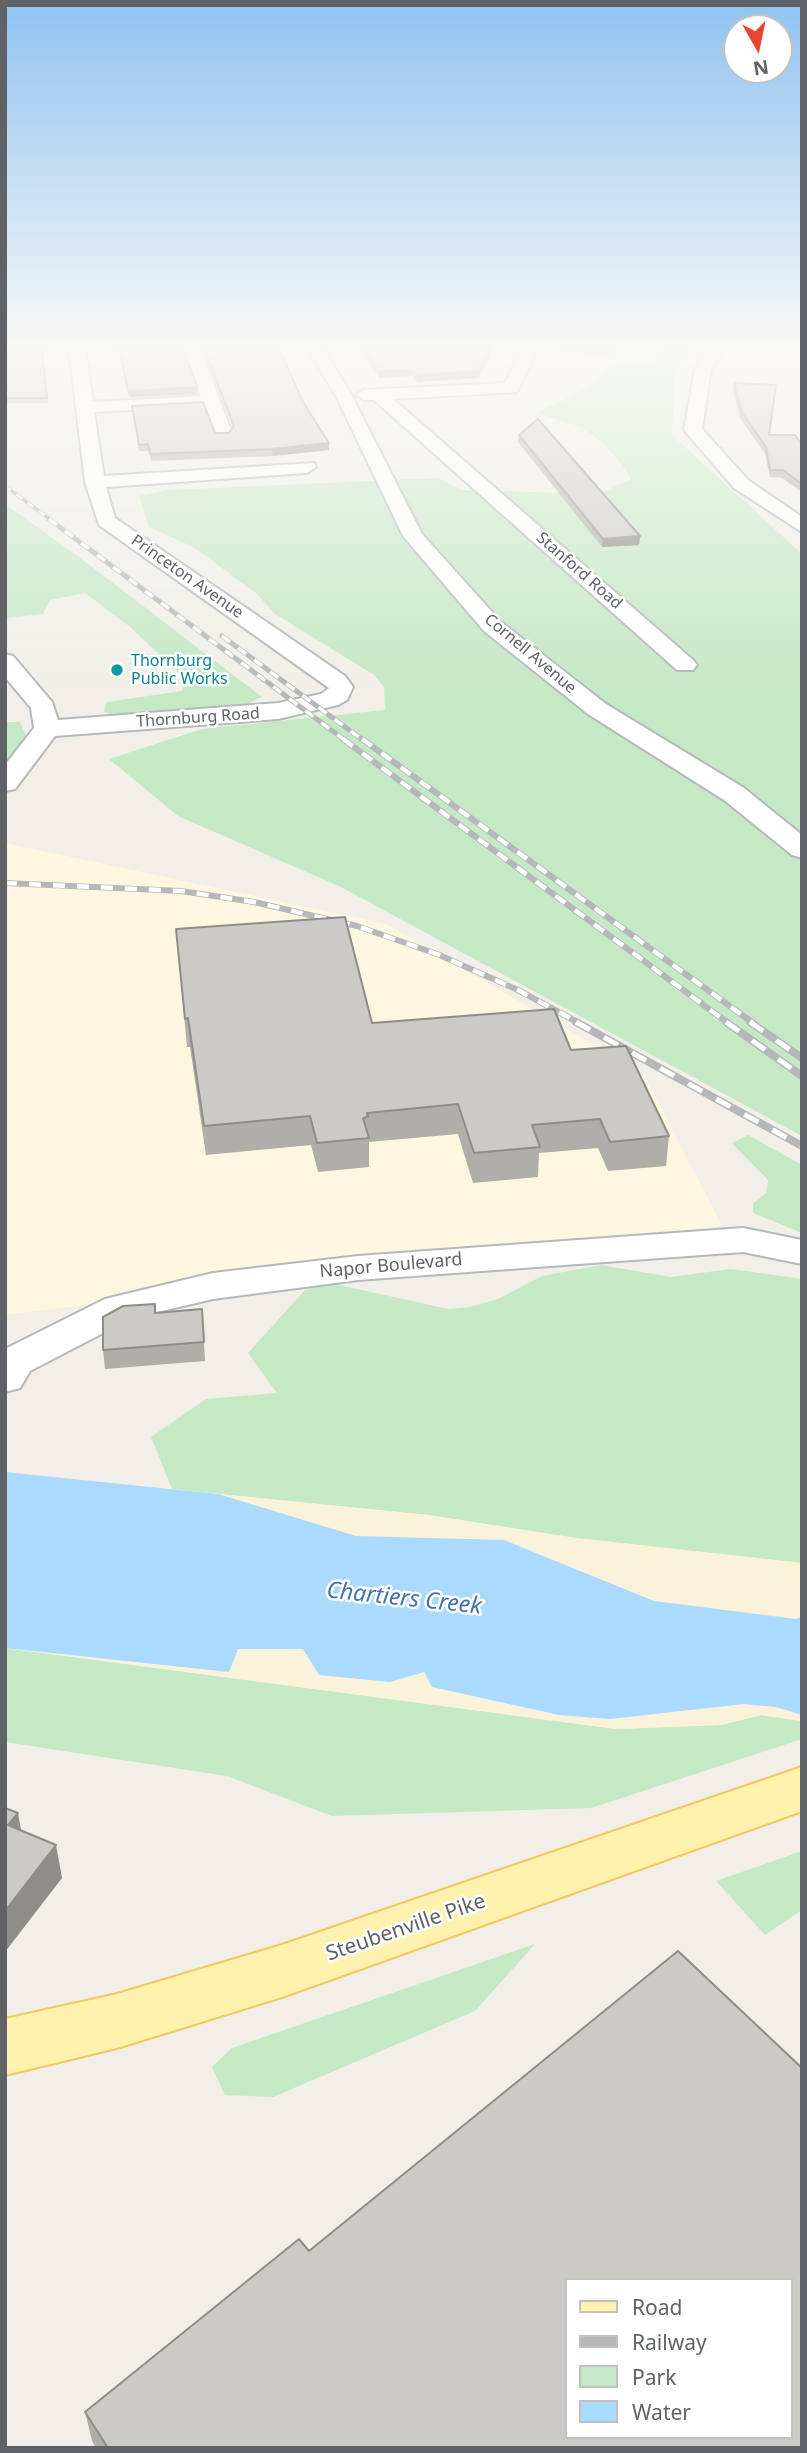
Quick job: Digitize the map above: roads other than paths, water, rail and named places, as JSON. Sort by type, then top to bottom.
[{"type":"main road","name":"Steubenville Pike","points":[[5,2047],[117,2021],[282,1971],[802,1789]]},
{"type":"street","name":"Princeton Avenue","points":[[93,462],[106,521],[341,687]]},
{"type":"street","name":"Cornell Avenue","points":[[377,462],[413,536],[492,626],[597,709],[734,793],[802,849]]},
{"type":"street","name":"Stanford Road","points":[[455,462],[685,665]]},
{"type":"street","points":[[721,462],[741,484],[802,526]]},
{"type":"street","points":[[95,482],[307,467]]},
{"type":"street","points":[[5,661],[43,707],[47,729],[5,783]]},
{"type":"street","name":"Thornburg Road","points":[[47,729],[278,711],[329,700],[338,695],[341,687]]},
{"type":"street","name":"Napor Boulevard","points":[[8,1366],[119,1308],[213,1286],[358,1268],[743,1240],[802,1252]]},
{"type":"water","name":"Chartiers Creek","points":[[5,1472],[218,1494],[356,1536],[504,1540],[654,1601],[796,1619],[802,1617],[802,1715],[776,1707],[744,1704],[610,1719],[559,1715],[432,1687],[424,1672],[390,1682],[319,1675],[303,1649],[238,1649],[229,1672],[5,1648]]},
{"type":"railway","points":[[5,486],[51,520]]},
{"type":"railway","points":[[49,519],[346,741]]},
{"type":"railway","points":[[222,636],[364,741]]},
{"type":"railway","points":[[343,739],[728,1023]]},
{"type":"railway","points":[[362,739],[753,1023]]},
{"type":"railway","points":[[5,883],[181,891],[254,902],[357,926],[437,954],[518,990],[579,1023]]},
{"type":"railway","points":[[576,1022],[802,1146]]},
{"type":"railway","points":[[726,1022],[802,1076]]},
{"type":"railway","points":[[750,1022],[802,1058]]},
{"type":"place","name":"Thornburg Public Works","points":[[117,670]]}]
